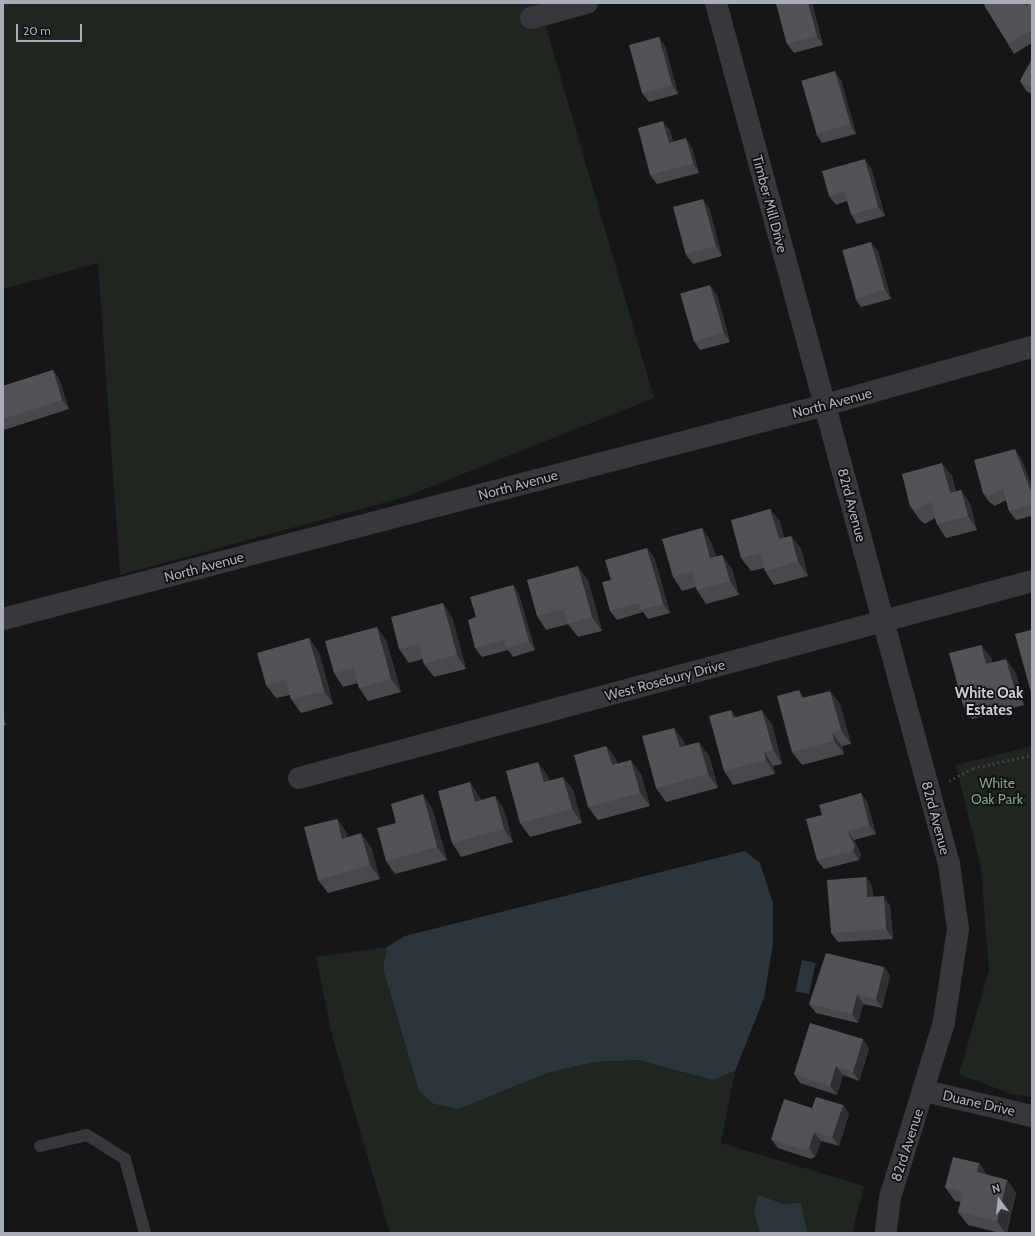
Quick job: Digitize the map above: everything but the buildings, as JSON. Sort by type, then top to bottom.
[{"type":"street","points":[[531,18],[588,3]]},
{"type":"street","name":"Timber Mill Drive","points":[[716,3],[825,405]]},
{"type":"street","name":"North Avenue","points":[[3,619],[825,405],[1032,347]]},
{"type":"street","name":"82rd Avenue","points":[[825,405],[882,622],[949,864],[958,929],[944,1022],[925,1091],[890,1198],[886,1233]]},
{"type":"street","name":"West Rosebury Drive","points":[[298,778],[1032,581]]},
{"type":"street","name":"Duane Drive","points":[[925,1091],[1032,1116]]},
{"type":"lane","points":[[40,1146],[87,1135],[125,1159],[145,1233]]},
{"type":"path","points":[[929,791],[973,768],[1032,755]]},
{"type":"green space","points":[[3,3],[539,3],[654,398],[405,497],[120,575],[98,263],[3,289]]},
{"type":"green space","name":"White Oak Park","points":[[1032,746],[1032,1097],[1011,1094],[959,1074],[989,970],[981,868],[956,765]]},
{"type":"green space","points":[[387,947],[383,969],[419,1091],[434,1104],[459,1109],[547,1073],[594,1062],[638,1060],[713,1080],[735,1071],[721,1143],[864,1186],[852,1233],[390,1233],[333,1039],[316,957]]},
{"type":"shaded area","points":[[745,851],[760,863],[773,903],[773,943],[764,998],[735,1071],[713,1080],[638,1060],[594,1062],[547,1073],[459,1109],[434,1104],[419,1091],[383,969],[387,947],[405,936]]},
{"type":"shaded area","points":[[802,960],[816,963],[809,994],[795,991]]},
{"type":"shaded area","points":[[758,1195],[784,1204],[801,1203],[807,1233],[760,1233],[754,1211]]},
{"type":"district","name":"White Oak Estates","points":[[989,702]]}]
